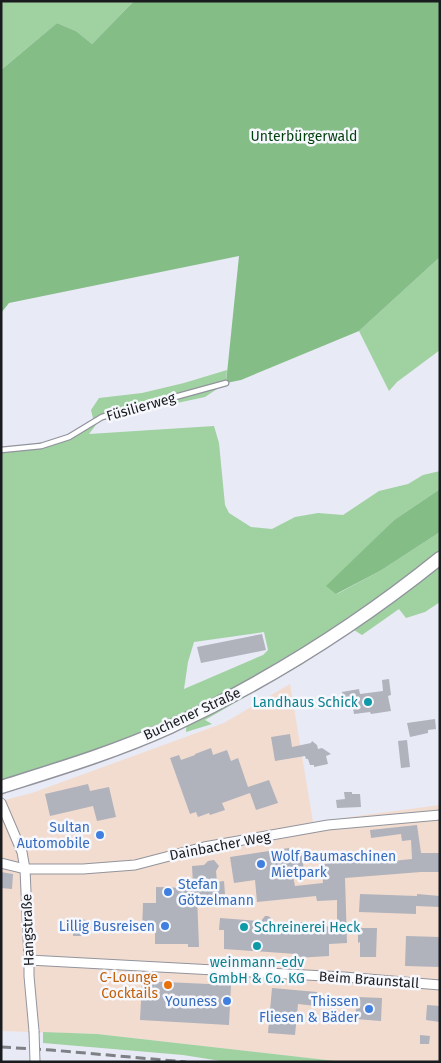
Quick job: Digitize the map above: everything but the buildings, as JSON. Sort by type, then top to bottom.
[{"type":"main road","name":"Buchener Straße","points":[[1,786],[86,760],[169,727],[259,682],[314,649],[393,595],[440,558]]},
{"type":"street","name":"Hangstraße","points":[[1,803],[22,852],[25,869],[29,976],[35,1062]]},
{"type":"street","name":"Dainbacher Weg","points":[[1,863],[25,869],[82,869],[135,865],[204,847],[328,826],[440,815]]},
{"type":"street","name":"Beim Braunstall","points":[[29,960],[344,977],[440,985]]},
{"type":"lane","name":"Füsilierweg","points":[[1,450],[41,446],[69,437],[102,417],[226,383]]},
{"type":"shaded area","points":[[290,684],[313,822],[440,805],[440,1062],[344,1062],[97,1034],[1,1031],[1,801],[32,793],[224,723]]},
{"type":"green space","points":[[5,1],[134,1],[92,44],[76,31],[57,23],[1,70],[1,4]]},
{"type":"green space","name":"Unterbürgerwald","points":[[134,1],[440,1],[440,257],[359,331],[241,380],[226,383],[239,256],[9,303],[1,313],[1,70],[57,23],[76,31],[92,44]]},
{"type":"green space","points":[[440,257],[440,350],[397,382],[389,391],[359,331]]},
{"type":"green space","points":[[227,370],[226,383],[205,397],[120,418],[102,417],[89,434],[214,426],[219,443],[225,505],[229,513],[251,527],[272,529],[295,517],[318,513],[343,515],[379,491],[408,484],[423,475],[440,471],[440,489],[394,520],[327,586],[337,594],[380,571],[440,532],[440,602],[425,612],[406,618],[399,609],[362,635],[354,630],[301,665],[205,720],[212,724],[186,732],[187,719],[1,787],[1,450],[41,446],[69,437],[94,422],[91,410],[99,398],[142,393]],"holes":[[[264,632],[268,650],[263,655],[184,689],[188,662],[194,642]]]},
{"type":"green space","points":[[440,489],[440,532],[380,571],[336,594],[326,586],[394,520]]},
{"type":"green space","points":[[43,1032],[97,1034],[344,1062],[227,1062],[183,1055],[43,1043]]},
{"type":"railway","points":[[1,1047],[186,1062]]},
{"type":"place","name":"Landhaus Schick","points":[[368,702]]},
{"type":"place","name":"Sultan Automobile","points":[[100,835]]},
{"type":"place","name":"Wolf Baumaschinen Mietpark","points":[[261,864]]},
{"type":"place","name":"Stefan Götzelmann","points":[[168,892]]},
{"type":"place","name":"Lillig Busreisen","points":[[165,926]]},
{"type":"place","name":"Schreinerei Heck","points":[[244,927]]},
{"type":"place","name":"weinmann-edv GmbH & Co. KG","points":[[257,946]]},
{"type":"place","name":"C-Lounge Cocktails","points":[[168,985]]},
{"type":"place","name":"Youness","points":[[227,1001]]},
{"type":"place","name":"Thissen Fliesen & Bäder","points":[[369,1009]]}]
